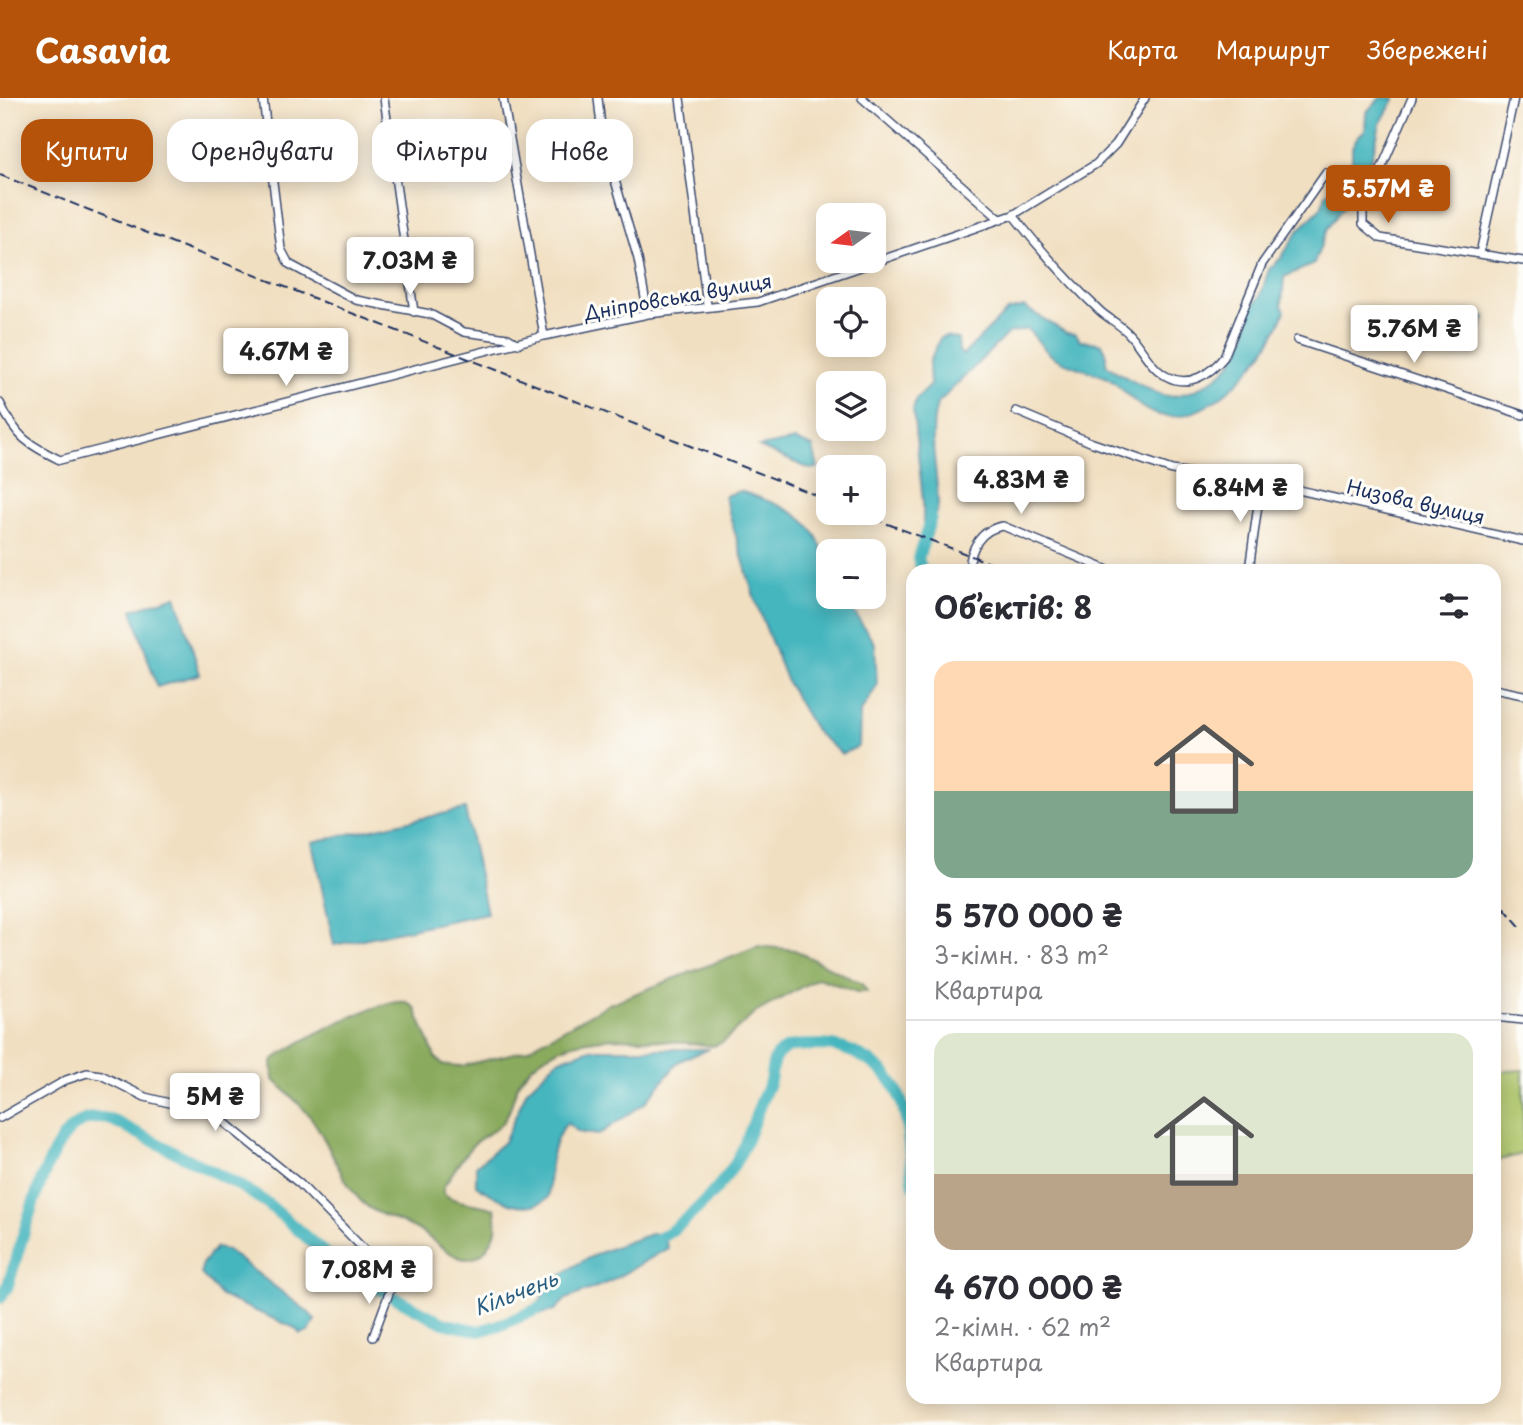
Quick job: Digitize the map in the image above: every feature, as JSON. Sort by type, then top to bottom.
[{"type":"street","points":[[263,98],[281,249],[289,264],[356,300],[430,314],[464,332],[508,338],[518,344]]},
{"type":"street","points":[[384,98],[414,312]]},
{"type":"street","points":[[503,98],[544,336]]},
{"type":"street","points":[[598,98],[602,136],[638,259],[648,314]]},
{"type":"street","points":[[680,98],[707,305]]},
{"type":"street","points":[[862,98],[1001,220]]},
{"type":"street","name":"Дніпровська вулиця","points":[[0,403],[13,431],[27,444],[60,460],[544,336],[648,314],[707,305],[758,302],[1013,215],[1096,164],[1116,144],[1145,98]]},
{"type":"street","points":[[1412,98],[1363,211],[1363,224],[1380,237],[1523,261]]},
{"type":"street","points":[[1480,253],[1514,98]]},
{"type":"street","points":[[1013,215],[1101,312],[1127,332],[1155,367],[1168,377],[1180,381],[1199,378],[1214,369],[1224,357],[1262,264],[1326,173]]},
{"type":"street","points":[[1297,340],[1523,415]]},
{"type":"street","name":"Низова вулиця","points":[[1016,411],[1090,442],[1172,470],[1261,483],[1523,541]]},
{"type":"street","points":[[1250,564],[1261,483]]},
{"type":"street","points":[[971,564],[981,537],[990,528],[1003,526],[1094,564]]},
{"type":"street","points":[[1501,690],[1523,695]]},
{"type":"street","points":[[1501,1018],[1523,1020]]},
{"type":"street","points":[[0,1118],[66,1080],[87,1073],[101,1075],[145,1097],[214,1114],[300,1184],[387,1273],[392,1285],[373,1336]]},
{"type":"green space","points":[[758,946],[795,950],[862,984],[867,992],[857,992],[818,978],[755,1013],[723,1042],[713,1046],[613,1038],[564,1047],[543,1058],[520,1081],[506,1118],[471,1147],[444,1186],[443,1193],[448,1197],[495,1209],[496,1226],[492,1239],[478,1256],[469,1259],[451,1254],[418,1230],[374,1211],[361,1201],[347,1182],[314,1122],[273,1079],[272,1061],[283,1053],[337,1023],[377,1007],[407,1002],[415,1008],[435,1057],[444,1065],[462,1066],[526,1050],[609,1004]]},
{"type":"green space","points":[[1523,1070],[1523,1154],[1501,1160],[1501,1072]]},
{"type":"water","points":[[1380,98],[1395,98],[1380,124],[1371,161],[1359,185],[1327,229],[1314,264],[1284,277],[1282,305],[1285,311],[1266,347],[1236,384],[1199,410],[1179,416],[1159,415],[1144,409],[1107,378],[1052,356],[1027,329],[1008,333],[937,404],[933,441],[938,507],[931,535],[926,533],[923,527],[923,501],[913,410],[916,399],[930,385],[929,363],[940,338],[946,336],[958,339],[959,351],[963,355],[1007,311],[1024,307],[1067,333],[1076,334],[1080,340],[1102,344],[1106,352],[1106,364],[1163,395],[1182,394],[1211,381],[1235,358],[1243,344],[1245,315],[1260,297],[1269,269],[1281,258],[1298,231],[1321,208],[1326,194],[1347,173],[1352,164],[1352,147],[1358,136],[1365,131],[1366,113]]},
{"type":"water","points":[[1468,311],[1485,317],[1481,328],[1464,322]]},
{"type":"water","points":[[795,440],[813,447],[816,468],[810,469],[759,447]]},
{"type":"water","points":[[740,491],[781,506],[808,525],[818,539],[816,609],[852,609],[875,644],[877,686],[860,713],[859,746],[842,754],[816,732],[787,682],[755,600],[724,496]]},
{"type":"water","points":[[176,596],[200,674],[157,687],[132,610]]},
{"type":"water","points":[[465,809],[487,913],[334,945],[312,842]]},
{"type":"water","points":[[591,1049],[709,1049],[679,1061],[645,1103],[598,1135],[578,1132],[567,1123],[554,1149],[548,1198],[530,1206],[511,1204],[476,1185],[476,1166],[504,1142],[527,1090],[558,1060]]},
{"type":"water","points":[[654,1233],[664,1237],[668,1248],[609,1282],[566,1299],[554,1311],[540,1314],[536,1311],[543,1295],[569,1269],[603,1251]]},
{"type":"water","points":[[216,1247],[228,1251],[308,1312],[315,1320],[309,1332],[300,1334],[295,1328],[221,1296],[201,1274],[202,1264]]},
{"type":"waterway","name":"Кільчень","points":[[920,564],[918,559],[931,517]]},
{"type":"waterway","name":"Кільчень","points":[[651,1243],[689,1216],[724,1179],[748,1137],[770,1082],[775,1059],[787,1048],[821,1045],[839,1047],[861,1056],[882,1070],[893,1084],[906,1121]]},
{"type":"waterway","name":"Кільчень","points":[[0,1298],[7,1288],[40,1183],[58,1145],[78,1124],[88,1119],[100,1118],[112,1120],[237,1184],[267,1203],[335,1262],[373,1286],[443,1323],[479,1331],[503,1324],[549,1304]]},
{"type":"railway","points":[[0,175],[816,495]]},
{"type":"railway","points":[[886,523],[992,564]]},
{"type":"railway","points":[[1501,904],[1523,930]]}]
